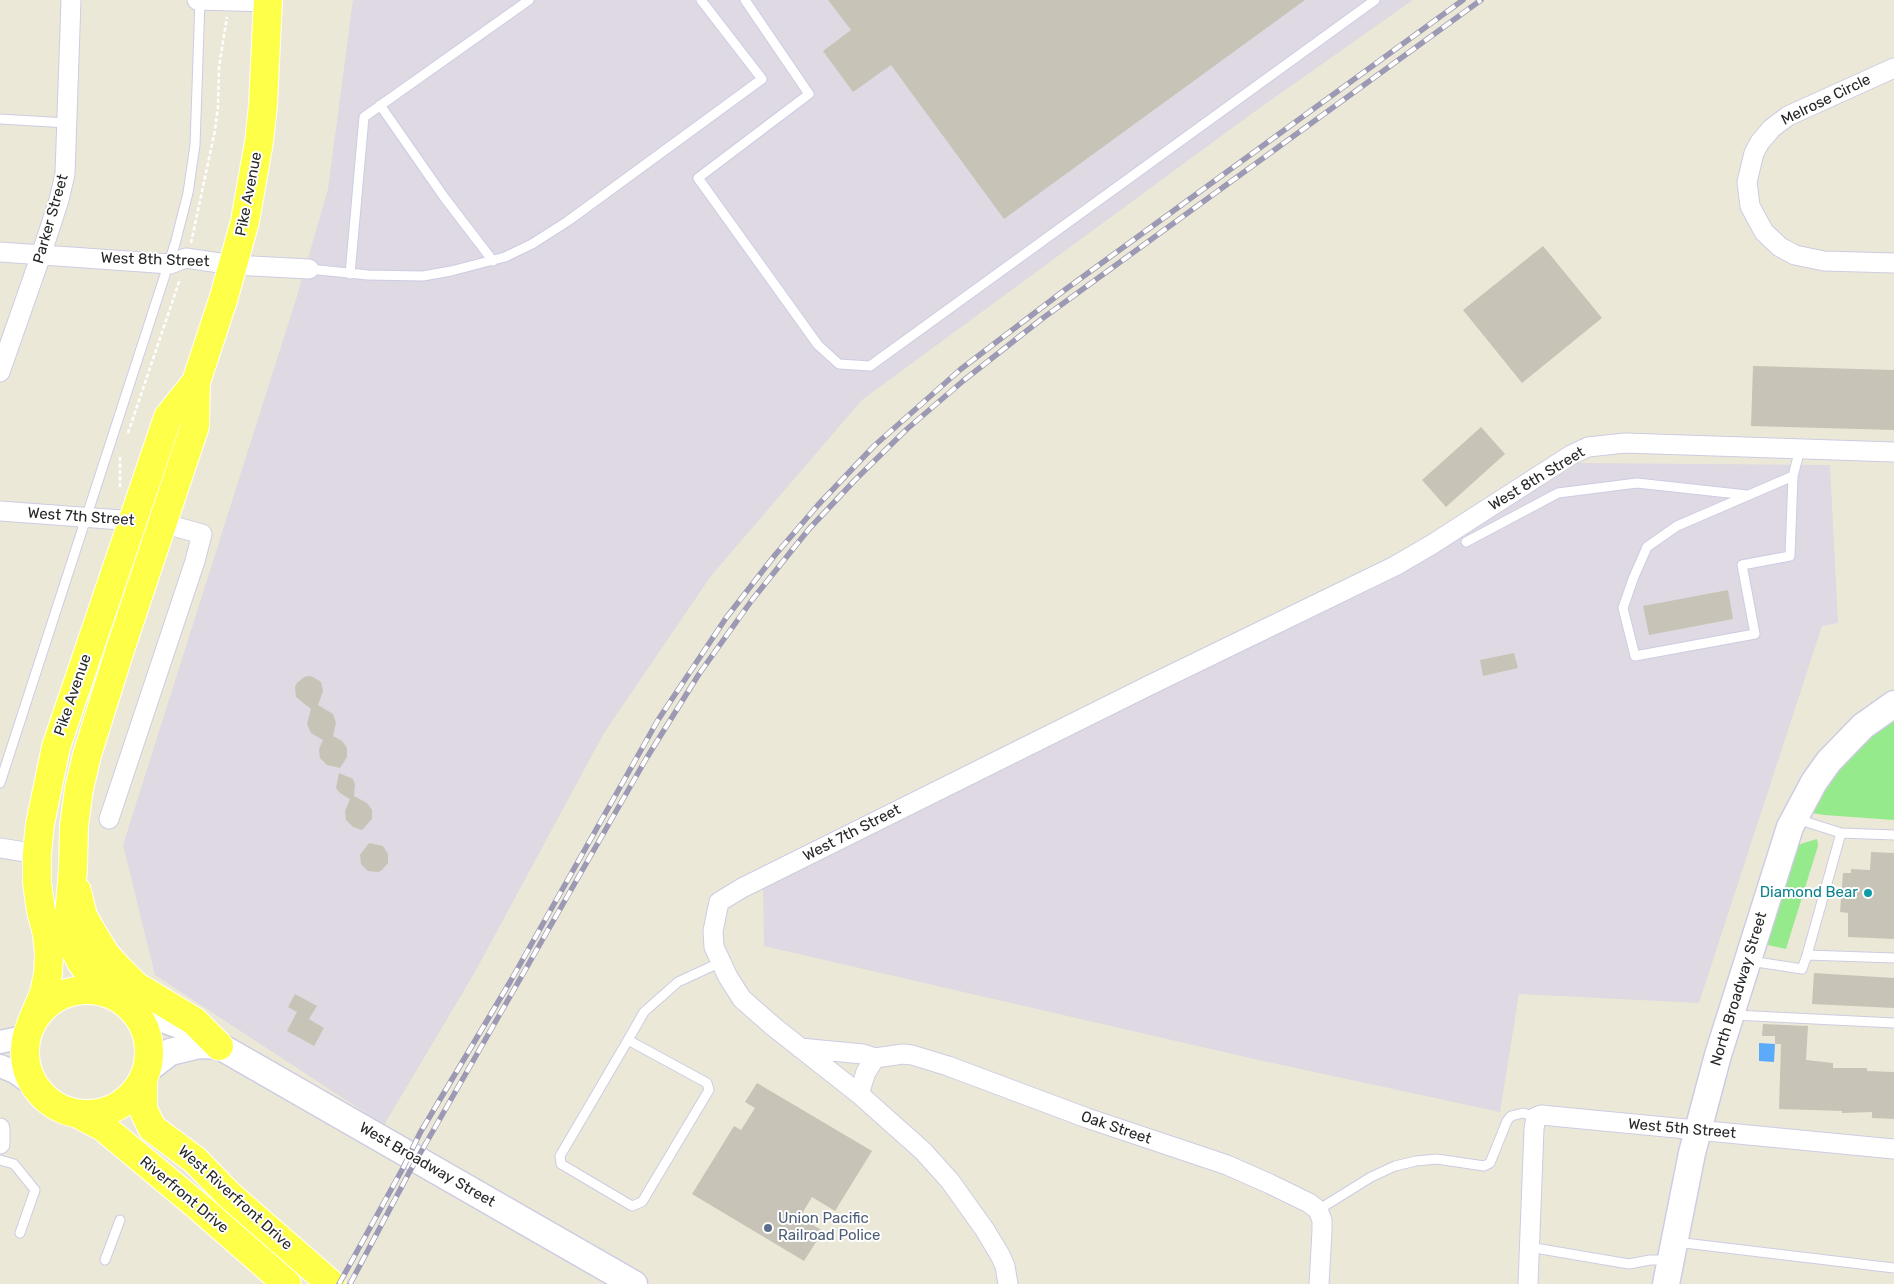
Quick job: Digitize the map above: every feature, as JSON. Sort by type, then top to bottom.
[{"type":"main road","name":"Pike Avenue","points":[[125,1003],[90,974],[73,946],[68,929],[74,826],[79,789],[86,756],[195,426],[196,382],[245,221],[259,142],[263,105],[268,1]]},
{"type":"main road","name":"Pike Avenue","points":[[30,1030],[44,993],[49,955],[37,883],[37,854],[40,824],[56,747],[168,417],[196,382]]},
{"type":"main road","name":"North Broadway Street","points":[[1670,1262],[1692,1153],[1730,1015],[1794,819],[1814,782],[1828,762],[1863,726],[1894,704]]},
{"type":"main road","points":[[73,868],[83,916],[106,955],[136,986],[194,1021],[219,1046]]},
{"type":"main road","points":[[146,1074],[145,1033],[140,1021],[125,1003],[104,992],[89,990],[73,991],[59,996],[49,1003],[30,1030],[26,1059],[29,1074],[36,1087],[47,1100],[61,1108],[76,1113],[91,1114],[107,1110],[121,1103],[133,1093],[146,1074],[170,1052],[199,1045],[219,1046]]},
{"type":"main road","name":"West Broadway Street","points":[[125,1003],[188,1028],[634,1284]]},
{"type":"main road","name":"West Riverfront Drive","points":[[146,1074],[143,1109],[152,1128],[195,1160],[228,1194],[331,1284]]},
{"type":"main road","name":"Riverfront Drive","points":[[76,1113],[103,1127],[200,1207],[288,1284]]},
{"type":"street","name":"Parker Street","points":[[0,372],[42,255],[66,174],[71,0]]},
{"type":"street","points":[[199,0],[268,1]]},
{"type":"street","name":"Melrose Circle","points":[[1894,68],[1788,116],[1772,128],[1754,152],[1747,182],[1750,206],[1764,232],[1780,247],[1795,255],[1824,261],[1894,263]]},
{"type":"street","name":"West 8th Street","points":[[0,252],[175,270],[186,258],[233,265],[309,269]]},
{"type":"street","name":"West 8th Street","points":[[1215,653],[1395,566],[1432,545],[1571,455],[1588,447],[1625,444],[1894,452]]},
{"type":"street","name":"West 7th Street","points":[[0,511],[162,524],[202,534],[192,570],[110,819]]},
{"type":"street","name":"West 7th Street","points":[[859,1094],[742,999],[721,962],[713,940],[719,902],[751,884],[1215,653]]},
{"type":"street","points":[[0,848],[37,854]]},
{"type":"street","points":[[0,1042],[30,1030]]},
{"type":"street","name":"Oak Street","points":[[800,1048],[864,1054],[875,1058],[912,1054],[1087,1118],[1227,1165],[1309,1203],[1318,1210]]},
{"type":"street","points":[[875,1058],[866,1072],[859,1094],[923,1151],[950,1181],[968,1204],[1000,1254],[1008,1284]]},
{"type":"street","points":[[0,1066],[15,1072],[36,1087]]},
{"type":"street","name":"West 5th Street","points":[[1536,1117],[1541,1115],[1894,1149]]},
{"type":"street","points":[[1528,1284],[1536,1117]]},
{"type":"street","points":[[0,1128],[0,1144]]},
{"type":"street","points":[[1318,1210],[1322,1220],[1319,1284]]},
{"type":"lane","points":[[0,783],[87,518],[175,270],[195,145],[199,0]]},
{"type":"lane","points":[[350,274],[364,117],[529,0]]},
{"type":"lane","points":[[309,269],[350,274],[423,276],[451,272],[505,258],[532,244],[568,221],[762,79],[702,0]]},
{"type":"lane","points":[[745,0],[810,94],[698,178],[818,345],[839,364],[870,366],[1375,0]]},
{"type":"lane","points":[[380,105],[444,198],[493,261]]},
{"type":"lane","points":[[0,119],[67,123]]},
{"type":"lane","points":[[1792,476],[1677,526],[1647,547],[1633,578],[1623,608],[1635,656],[1755,634],[1742,565],[1790,556],[1792,476],[1800,449]]},
{"type":"lane","points":[[1466,542],[1558,493],[1637,483],[1748,495]]},
{"type":"lane","points":[[1794,819],[1841,833],[1894,835]]},
{"type":"lane","points":[[1748,961],[1802,969],[1841,833]]},
{"type":"lane","points":[[1807,955],[1894,958]]},
{"type":"lane","points":[[628,1040],[707,1083],[709,1090],[642,1202],[632,1206],[561,1164],[560,1156],[644,1012],[678,982],[721,962]]},
{"type":"lane","points":[[1730,1015],[1894,1023]]},
{"type":"lane","points":[[1318,1210],[1370,1177],[1395,1166],[1416,1161],[1438,1160],[1484,1166],[1490,1163],[1507,1121],[1511,1116],[1523,1113],[1536,1117]]},
{"type":"lane","points":[[0,1160],[14,1164],[35,1190],[20,1233]]},
{"type":"lane","points":[[105,1260],[120,1220]]},
{"type":"lane","points":[[1529,1247],[1629,1264],[1650,1260],[1894,1268]]},
{"type":"path","points":[[191,243],[215,130],[218,107],[219,66],[228,12]]},
{"type":"path","points":[[126,440],[175,270]]},
{"type":"path","points":[[121,495],[119,459],[122,450]]},
{"type":"shaded area","points":[[353,0],[1413,0],[1254,112],[862,400],[711,576],[604,733],[475,972],[384,1125],[155,975],[123,845],[297,296],[328,189]]},
{"type":"shaded area","points":[[1579,463],[1830,465],[1838,623],[1822,626],[1699,1003],[1519,994],[1500,1112],[1254,1059],[764,946],[763,886],[918,807],[1391,580]]},
{"type":"green space","points":[[1894,716],[1894,820],[1806,812],[1859,741]]},
{"type":"green space","points":[[1817,839],[1818,846],[1786,949],[1763,944],[1794,846]]},
{"type":"water","points":[[1759,1043],[1775,1044],[1774,1062],[1759,1061]]},
{"type":"building","points":[[828,0],[1305,0],[1004,219],[891,65],[853,92],[823,51],[851,30]]},
{"type":"building","points":[[1543,246],[1602,318],[1522,383],[1463,310]]},
{"type":"building","points":[[1753,366],[1894,370],[1894,430],[1751,426]]},
{"type":"building","points":[[1481,427],[1505,454],[1446,507],[1422,480]]},
{"type":"building","points":[[1728,590],[1733,619],[1649,635],[1643,606]]},
{"type":"building","points":[[1514,653],[1518,668],[1483,676],[1480,660]]},
{"type":"building","points":[[309,676],[321,682],[323,691],[318,705],[333,714],[336,723],[333,736],[342,741],[347,748],[347,757],[340,768],[327,765],[320,758],[319,749],[323,740],[311,733],[307,724],[311,709],[296,697],[295,687],[297,683],[304,677]]},
{"type":"building","points":[[339,773],[353,779],[355,785],[354,796],[367,803],[372,810],[372,819],[362,830],[353,827],[346,820],[345,811],[350,799],[336,788]]},
{"type":"building","points":[[369,843],[383,846],[388,854],[388,863],[378,872],[368,871],[361,864],[360,855]]},
{"type":"building","name":"Diamond Bear","points":[[1871,852],[1894,853],[1894,939],[1848,937],[1848,913],[1840,912],[1843,873],[1851,873],[1851,869],[1870,870]]},
{"type":"building","points":[[1814,973],[1894,978],[1894,1008],[1812,1004]]},
{"type":"building","points":[[295,994],[317,1006],[309,1019],[324,1028],[314,1046],[287,1031],[297,1012],[288,1007]]},
{"type":"building","points":[[1763,1024],[1808,1026],[1806,1060],[1833,1063],[1833,1068],[1867,1068],[1867,1071],[1894,1072],[1894,1119],[1872,1118],[1872,1112],[1842,1113],[1842,1111],[1779,1109],[1781,1044],[1775,1044],[1775,1036],[1762,1036]]},
{"type":"building","points":[[757,1083],[872,1151],[835,1211],[812,1197],[800,1217],[823,1231],[804,1261],[692,1194],[734,1126],[741,1130],[755,1108],[745,1102]]},
{"type":"railway","points":[[339,1284],[403,1168],[420,1133],[510,982],[658,720],[726,618],[775,555],[818,505],[874,446],[961,369],[1066,289],[1463,0]]},
{"type":"railway","points":[[350,1284],[410,1171],[646,759],[699,674],[752,600],[809,529],[907,429],[963,381],[1043,318],[1481,0]]},
{"type":"place","name":"Diamond Bear","points":[[1868,893]]},
{"type":"place","name":"Union Pacific Railroad Police","points":[[768,1228]]}]
